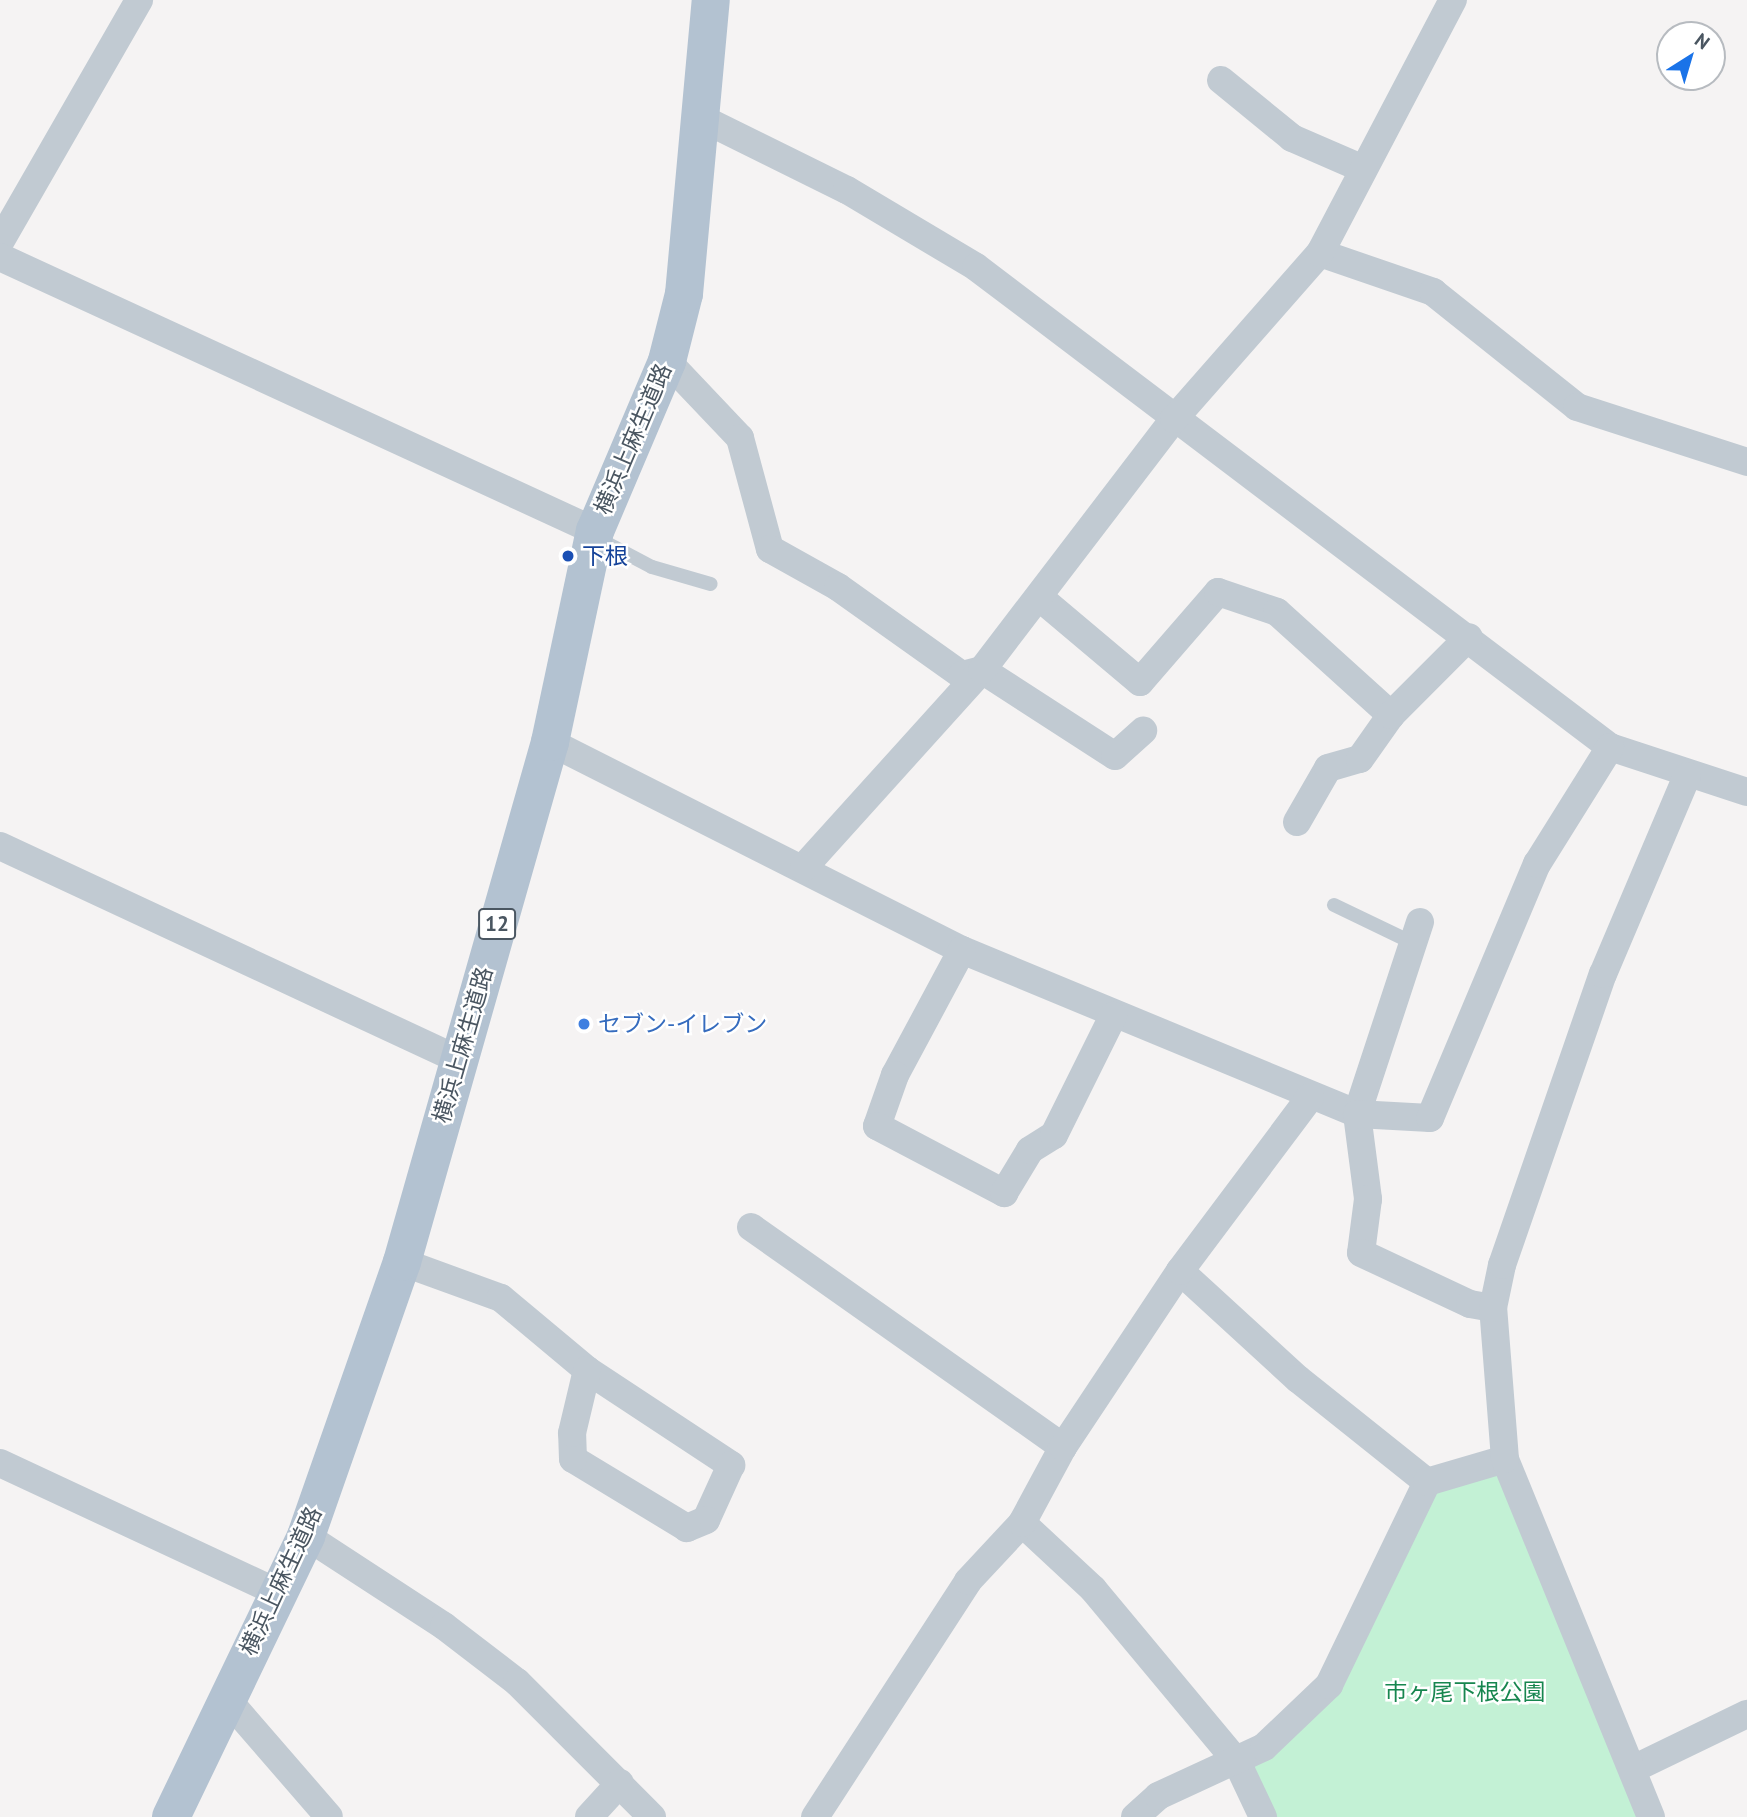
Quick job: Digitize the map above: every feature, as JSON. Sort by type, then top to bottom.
[{"type":"main road","name":"横浜上麻生道路","points":[[171,1817],[306,1536],[402,1262],[457,1059],[550,743],[594,534],[667,361],[684,294],[711,0]]},
{"type":"street","points":[[0,242],[139,0]]},
{"type":"street","points":[[804,867],[982,670],[1174,419],[1320,253],[1361,168],[1453,0]]},
{"type":"street","points":[[1221,80],[1292,138],[1361,168]]},
{"type":"street","points":[[699,117],[847,190],[976,267],[1174,419],[1469,637],[1610,747],[1687,776],[1747,792]]},
{"type":"street","points":[[1320,253],[1433,292],[1577,407],[1747,462]]},
{"type":"street","points":[[0,257],[594,534]]},
{"type":"street","points":[[667,361],[740,438],[770,549],[838,587],[962,675],[982,670],[1115,756],[1143,731]]},
{"type":"street","points":[[1039,597],[1140,682],[1218,593],[1277,612],[1391,715]]},
{"type":"street","points":[[1297,822],[1328,768],[1360,759],[1391,715],[1469,637]]},
{"type":"street","points":[[550,743],[804,867],[962,950],[1113,1016],[1357,1114],[1430,1118],[1537,864],[1610,747]]},
{"type":"street","points":[[1651,1817],[1505,1459],[1493,1308],[1502,1265],[1603,974],[1687,776]]},
{"type":"street","points":[[0,846],[457,1059]]},
{"type":"street","points":[[1417,933],[1357,1114],[1368,1199],[1361,1253],[1470,1304],[1493,1308]]},
{"type":"street","points":[[962,950],[895,1075],[877,1126],[1004,1193],[1030,1150],[1054,1135],[1113,1016]]},
{"type":"street","points":[[816,1817],[968,1581],[1022,1523],[1063,1447],[1180,1271],[1310,1097]]},
{"type":"street","points":[[751,1227],[1063,1447]]},
{"type":"street","points":[[402,1262],[501,1298],[587,1370],[731,1465],[706,1520],[687,1528],[573,1459],[572,1433],[587,1370]]},
{"type":"street","points":[[1180,1271],[1298,1379],[1427,1482]]},
{"type":"street","points":[[1135,1817],[1158,1796],[1237,1762],[1264,1747],[1329,1685],[1427,1482],[1505,1459]]},
{"type":"street","points":[[0,1463],[279,1594]]},
{"type":"street","points":[[1022,1523],[1093,1589],[1237,1762],[1263,1817]]},
{"type":"street","points":[[306,1536],[486,1658],[620,1783],[652,1817]]},
{"type":"street","points":[[226,1698],[329,1817]]},
{"type":"street","points":[[1633,1769],[1747,1714]]},
{"type":"street","points":[[589,1817],[620,1783]]},
{"type":"lane","points":[[594,534],[652,567],[711,584]]},
{"type":"lane","points":[[1334,905],[1417,933]]},
{"type":"green space","name":"市ヶ尾下根公園","points":[[1505,1459],[1651,1817],[1263,1817],[1237,1762],[1329,1685],[1427,1482]]},
{"type":"place","name":"下根","points":[[568,556]]},
{"type":"place","name":"セブン-イレブン","points":[[584,1024]]}]
